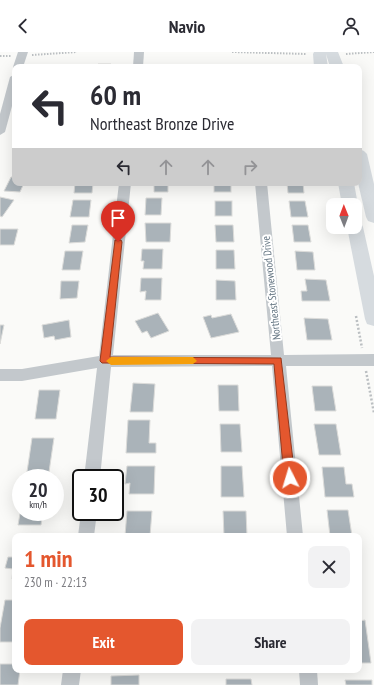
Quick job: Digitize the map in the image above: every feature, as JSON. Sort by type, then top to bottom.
[{"type":"main road","points":[[320,53],[321,64]]},
{"type":"main road","points":[[333,53],[336,64]]},
{"type":"main road","points":[[362,167],[374,217]]},
{"type":"main road","points":[[347,186],[349,198]]},
{"type":"main road","points":[[356,234],[374,319]]},
{"type":"street","points":[[138,64],[139,52]]},
{"type":"street","points":[[19,64],[22,54]]},
{"type":"street","points":[[0,132],[12,88]]},
{"type":"street","points":[[93,469],[125,186]]},
{"type":"street","name":"Northeast Stonewood Drive","points":[[260,186],[295,533]]},
{"type":"street","points":[[0,375],[22,375],[105,361],[369,360]]},
{"type":"street","points":[[86,533],[87,521]]},
{"type":"street","points":[[70,685],[72,673]]},
{"type":"street","points":[[308,673],[309,685]]},
{"type":"path","points":[[0,56],[77,52]]},
{"type":"path","points":[[232,52],[320,53]]},
{"type":"path","points":[[333,53],[374,52]]},
{"type":"path","points":[[356,313],[369,360],[374,413]]},
{"type":"building","points":[[11,177],[12,186],[23,186],[20,192],[4,191]]},
{"type":"building","points":[[75,186],[93,186],[92,193],[74,193]]},
{"type":"building","points":[[154,186],[168,186],[168,192],[154,192]]},
{"type":"building","points":[[214,186],[231,186],[231,192],[214,192]]},
{"type":"building","points":[[287,186],[303,186],[304,193],[288,193]]},
{"type":"building","points":[[0,197],[14,200],[2,217],[0,216]]},
{"type":"building","points":[[146,198],[162,198],[161,215],[145,215]]},
{"type":"building","points":[[73,200],[91,200],[89,217],[70,217]]},
{"type":"building","points":[[215,201],[232,201],[232,216],[215,216]]},
{"type":"building","points":[[289,201],[305,201],[308,217],[291,217]]},
{"type":"building","points":[[145,223],[171,223],[170,242],[146,242]]},
{"type":"building","points":[[72,225],[88,225],[85,242],[69,243]]},
{"type":"building","points":[[215,225],[233,225],[234,242],[216,242]]},
{"type":"building","points":[[292,225],[308,225],[311,242],[294,242]]},
{"type":"building","points":[[0,229],[18,229],[14,245],[0,245]]},
{"type":"building","points":[[142,249],[163,249],[162,269],[143,269],[144,261],[141,261]]},
{"type":"building","points":[[216,250],[234,250],[235,269],[216,269]]},
{"type":"building","points":[[65,251],[83,251],[80,270],[62,270]]},
{"type":"building","points":[[295,251],[313,252],[315,270],[297,270]]},
{"type":"building","points":[[141,278],[162,278],[161,300],[145,300],[146,291],[140,292]]},
{"type":"building","points":[[305,279],[326,280],[330,301],[302,301],[301,291],[307,291]]},
{"type":"building","points":[[216,280],[235,281],[236,300],[216,300]]},
{"type":"building","points":[[61,281],[79,281],[77,298],[60,299]]},
{"type":"building","points":[[158,313],[169,331],[151,338],[147,331],[142,333],[135,321]]},
{"type":"building","points":[[231,314],[239,332],[211,338],[203,317],[211,315],[212,318]]},
{"type":"building","points":[[304,318],[328,319],[332,340],[307,340]]},
{"type":"building","points":[[69,320],[71,337],[55,340],[54,336],[44,338],[42,325]]},
{"type":"building","points":[[0,325],[4,325],[0,344]]},
{"type":"building","points":[[133,383],[155,384],[153,412],[130,412]]},
{"type":"building","points":[[218,385],[238,385],[239,411],[219,411]]},
{"type":"building","points":[[312,386],[332,386],[336,411],[315,411]]},
{"type":"building","points":[[39,390],[60,390],[56,419],[35,419]]},
{"type":"building","points":[[128,420],[150,420],[149,443],[156,443],[156,453],[126,453]]},
{"type":"building","points":[[220,424],[240,424],[242,452],[221,452]]},
{"type":"building","points":[[314,424],[336,424],[341,455],[319,455]]},
{"type":"building","points":[[32,438],[54,438],[49,469],[27,469]]},
{"type":"building","points":[[127,466],[155,466],[154,494],[129,494],[130,483],[125,484]]},
{"type":"building","points":[[221,466],[242,466],[244,497],[221,497]]},
{"type":"building","points":[[322,467],[344,467],[346,484],[352,484],[354,497],[325,497]]},
{"type":"building","points":[[327,510],[348,510],[352,533],[330,533]]},
{"type":"building","points":[[127,511],[152,511],[150,533],[125,533]]},
{"type":"building","points":[[223,511],[246,511],[247,533],[224,533]]},
{"type":"building","points":[[19,521],[42,521],[41,525],[18,525]]},
{"type":"building","points":[[8,557],[12,557],[12,569],[5,568]]},
{"type":"building","points":[[5,600],[12,600],[12,642],[0,642],[0,628]]},
{"type":"building","points":[[362,620],[365,620],[371,663],[362,663]]},
{"type":"building","points":[[0,664],[12,664],[12,673],[20,673],[18,685],[0,685]]},
{"type":"building","points":[[139,675],[139,685],[111,685],[111,676]]},
{"type":"building","points":[[226,679],[251,679],[252,685],[226,685]]},
{"type":"building","points":[[345,680],[372,680],[372,685],[346,685]]},
{"type":"slow traffic","points":[[111,361],[193,361]]},
{"type":"route","points":[[118,242],[105,361],[278,361],[290,478]]}]
